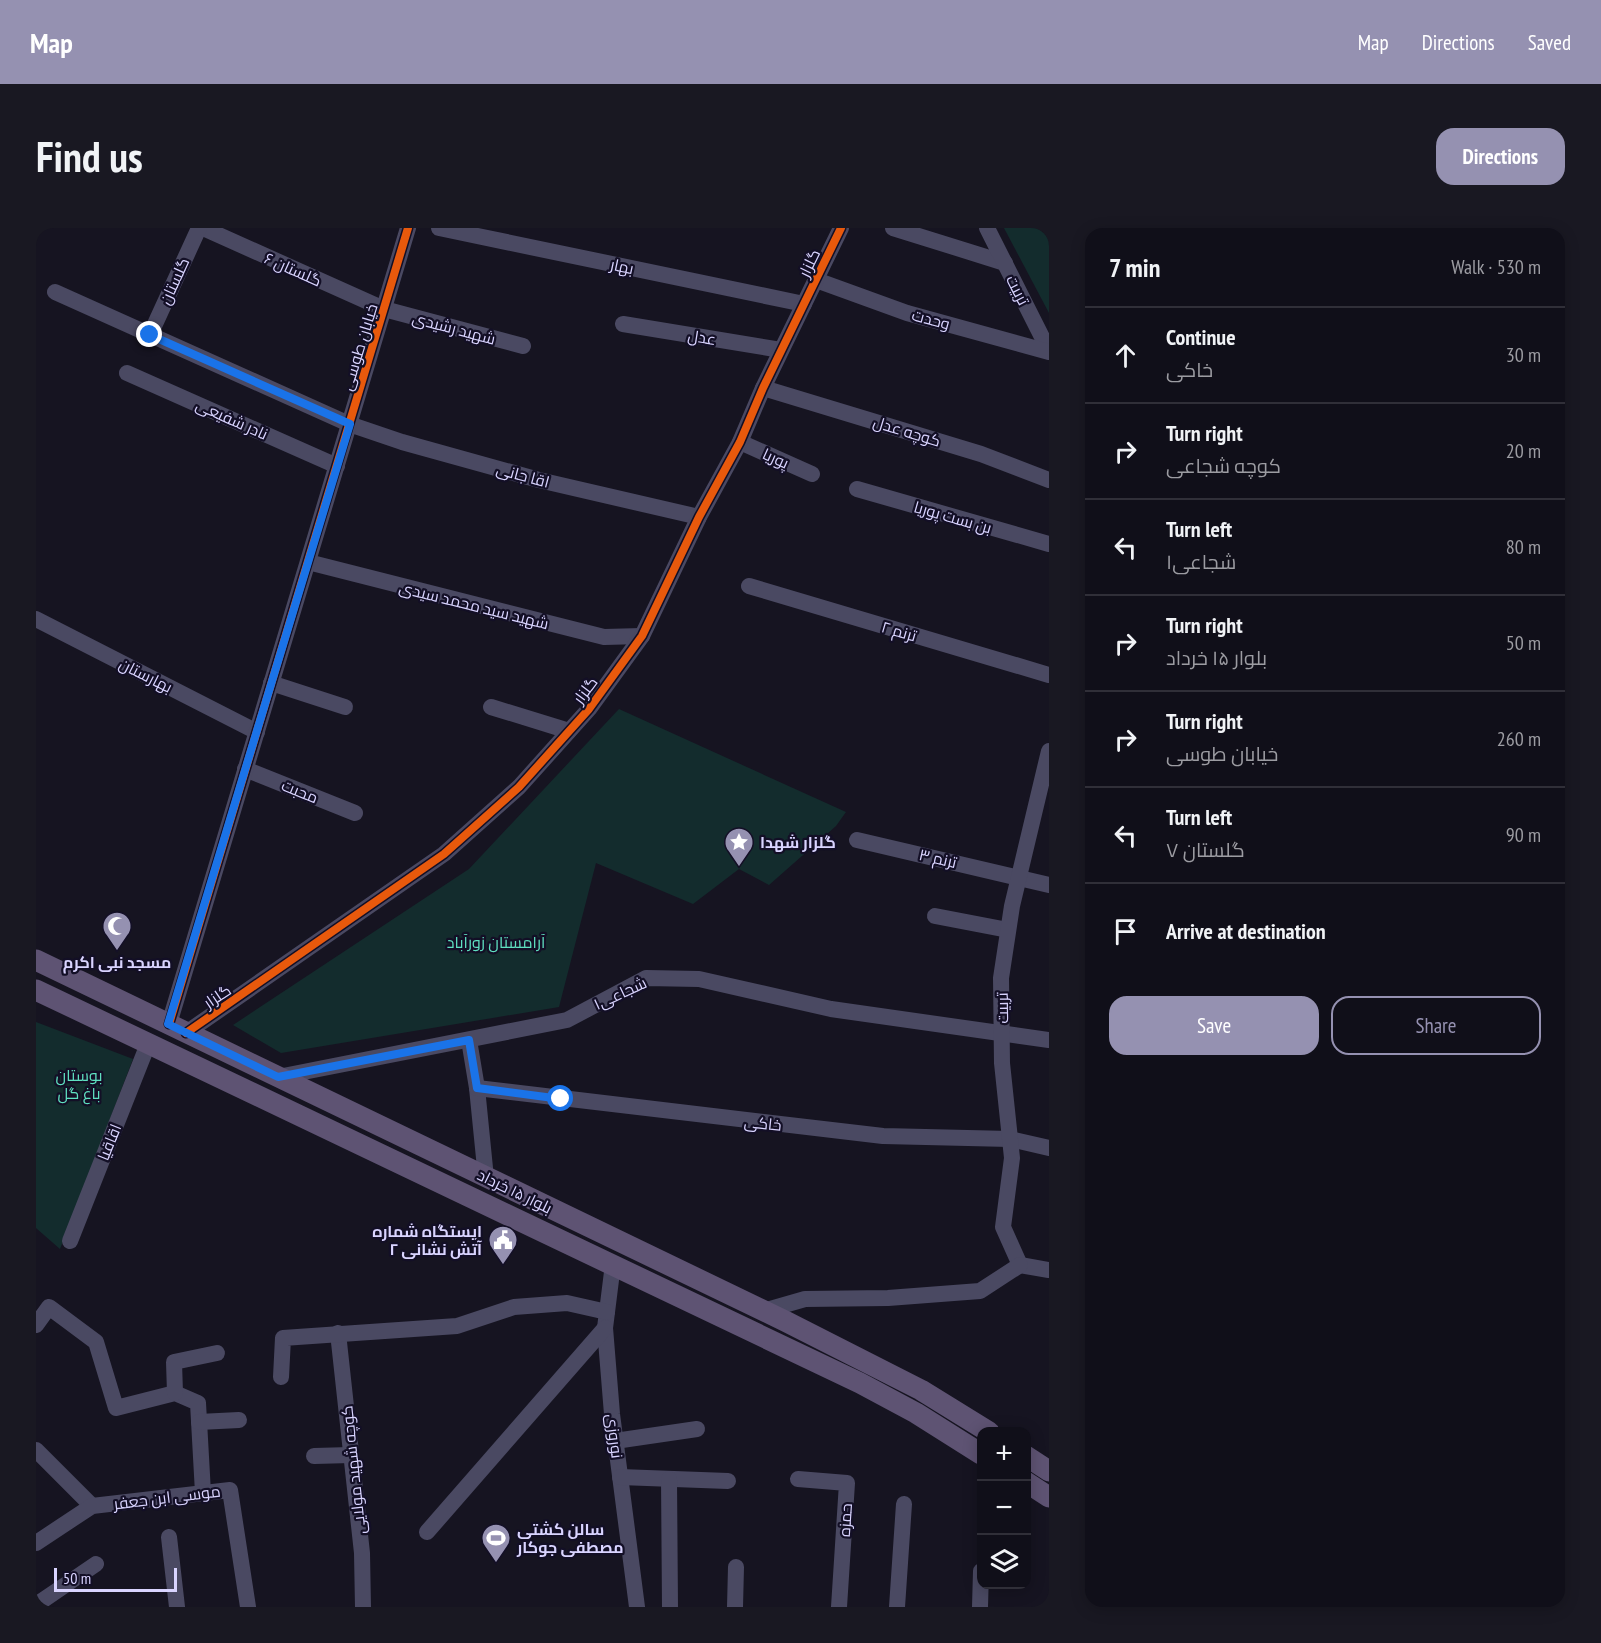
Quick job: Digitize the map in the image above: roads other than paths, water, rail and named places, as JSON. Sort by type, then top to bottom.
[{"type":"main road","name":"بلوار ۱۵ خرداد","points":[[36,960],[763,1311],[921,1390],[982,1427]]},
{"type":"main road","name":"بلوار ۱۵ خرداد","points":[[36,990],[860,1383],[916,1413],[977,1451]]},
{"type":"main road","points":[[527,1224],[536,1202]]},
{"type":"main road","points":[[1031,1459],[1049,1471]]},
{"type":"main road","points":[[1031,1485],[1049,1497]]},
{"type":"street","name":"گلستان ۶","points":[[201,228],[384,309]]},
{"type":"street","name":"گلستان","points":[[150,335],[201,228]]},
{"type":"street","name":"خیابان طوسی","points":[[177,1029],[245,769],[408,228]]},
{"type":"street","name":"بهار","points":[[439,228],[804,304]]},
{"type":"street","name":"گلزار","points":[[177,1029],[444,854],[519,787],[589,709],[642,636],[699,517],[740,442],[763,388],[841,228]]},
{"type":"street","points":[[893,228],[1005,263]]},
{"type":"street","name":"تربیت","points":[[987,228],[1049,351]]},
{"type":"street","name":"وحدت","points":[[816,280],[907,313],[1049,351]]},
{"type":"street","name":"اقا جانی","points":[[55,292],[350,424],[402,442],[527,477],[699,517]]},
{"type":"street","name":"شهید رشیدی","points":[[384,309],[523,346]]},
{"type":"street","name":"عدل","points":[[623,324],[781,350]]},
{"type":"street","name":"نادر شفیعی","points":[[127,373],[337,466]]},
{"type":"street","name":"کوچه عدل","points":[[763,388],[981,454],[1049,480]]},
{"type":"street","name":"پوریا","points":[[740,442],[812,474]]},
{"type":"street","name":"بن بست پوریا","points":[[857,489],[1049,544]]},
{"type":"street","name":"شهید سید محمد سیدی","points":[[308,562],[604,637],[642,636]]},
{"type":"street","name":"ترنم ۲","points":[[749,586],[1049,675]]},
{"type":"street","name":"بهارستان","points":[[36,619],[257,732]]},
{"type":"street","points":[[271,683],[345,707]]},
{"type":"street","points":[[491,707],[569,731]]},
{"type":"street","name":"تربیت","points":[[1020,1265],[1003,1227],[1012,1158],[1002,1063],[1001,978],[1019,876],[1047,763]]},
{"type":"street","name":"محبت","points":[[245,769],[355,813]]},
{"type":"street","name":"ترنم ۳","points":[[857,840],[1019,876],[1049,885]]},
{"type":"street","points":[[935,915],[1008,930]]},
{"type":"street","name":"شجاعی۱","points":[[278,1077],[567,1020],[646,978],[699,979],[831,1009],[1049,1040]]},
{"type":"street","points":[[469,1040],[477,1088],[486,1178]]},
{"type":"street","name":"اقاقیا","points":[[70,1241],[148,1044]]},
{"type":"street","name":"خاکی","points":[[477,1088],[653,1111],[883,1136],[1010,1139],[1049,1148]]},
{"type":"street","name":"نوروزی","points":[[613,1264],[606,1320],[615,1441],[637,1607]]},
{"type":"street","points":[[763,1311],[805,1299],[888,1298],[980,1291],[1020,1265],[1049,1270]]},
{"type":"street","points":[[281,1377],[283,1338],[457,1326],[514,1307],[567,1303],[606,1320],[427,1532]]},
{"type":"street","points":[[36,1325],[49,1307],[96,1342],[116,1408],[175,1393],[198,1403],[203,1493]]},
{"type":"street","name":"کوچه شهید مولایی","points":[[338,1333],[362,1553],[363,1607]]},
{"type":"street","points":[[175,1393],[174,1362],[217,1353]]},
{"type":"street","points":[[199,1422],[239,1420]]},
{"type":"street","points":[[615,1441],[697,1429]]},
{"type":"street","points":[[36,1450],[92,1506],[36,1543]]},
{"type":"street","points":[[314,1455],[351,1455]]},
{"type":"street","points":[[620,1477],[728,1481]]},
{"type":"street","points":[[669,1479],[670,1607]]},
{"type":"street","name":"حمزه","points":[[798,1479],[847,1483],[839,1607]]},
{"type":"street","name":"موسی ابن جعفر","points":[[92,1506],[231,1490],[248,1607]]},
{"type":"street","points":[[897,1607],[904,1504]]},
{"type":"street","points":[[169,1537],[177,1607]]},
{"type":"street","points":[[36,1605],[96,1564]]},
{"type":"street","points":[[735,1607],[736,1567]]},
{"type":"street","points":[[980,1589],[980,1607]]},
{"type":"place","name":"گلزار شهدا","points":[[739,868]]},
{"type":"place","name":"مسجد نبی اکرم","points":[[117,952]]},
{"type":"place","name":"ایستگاه شماره ۲ آتش نشانی","points":[[503,1266]]},
{"type":"place","name":"سالن کشتی مصطفی جوکار","points":[[496,1564]]},
{"type":"park label","name":"آرامستان زورآباد","points":[[496,942]]},
{"type":"park label","name":"بوستان باغ گل","points":[[79,1084]]}]
